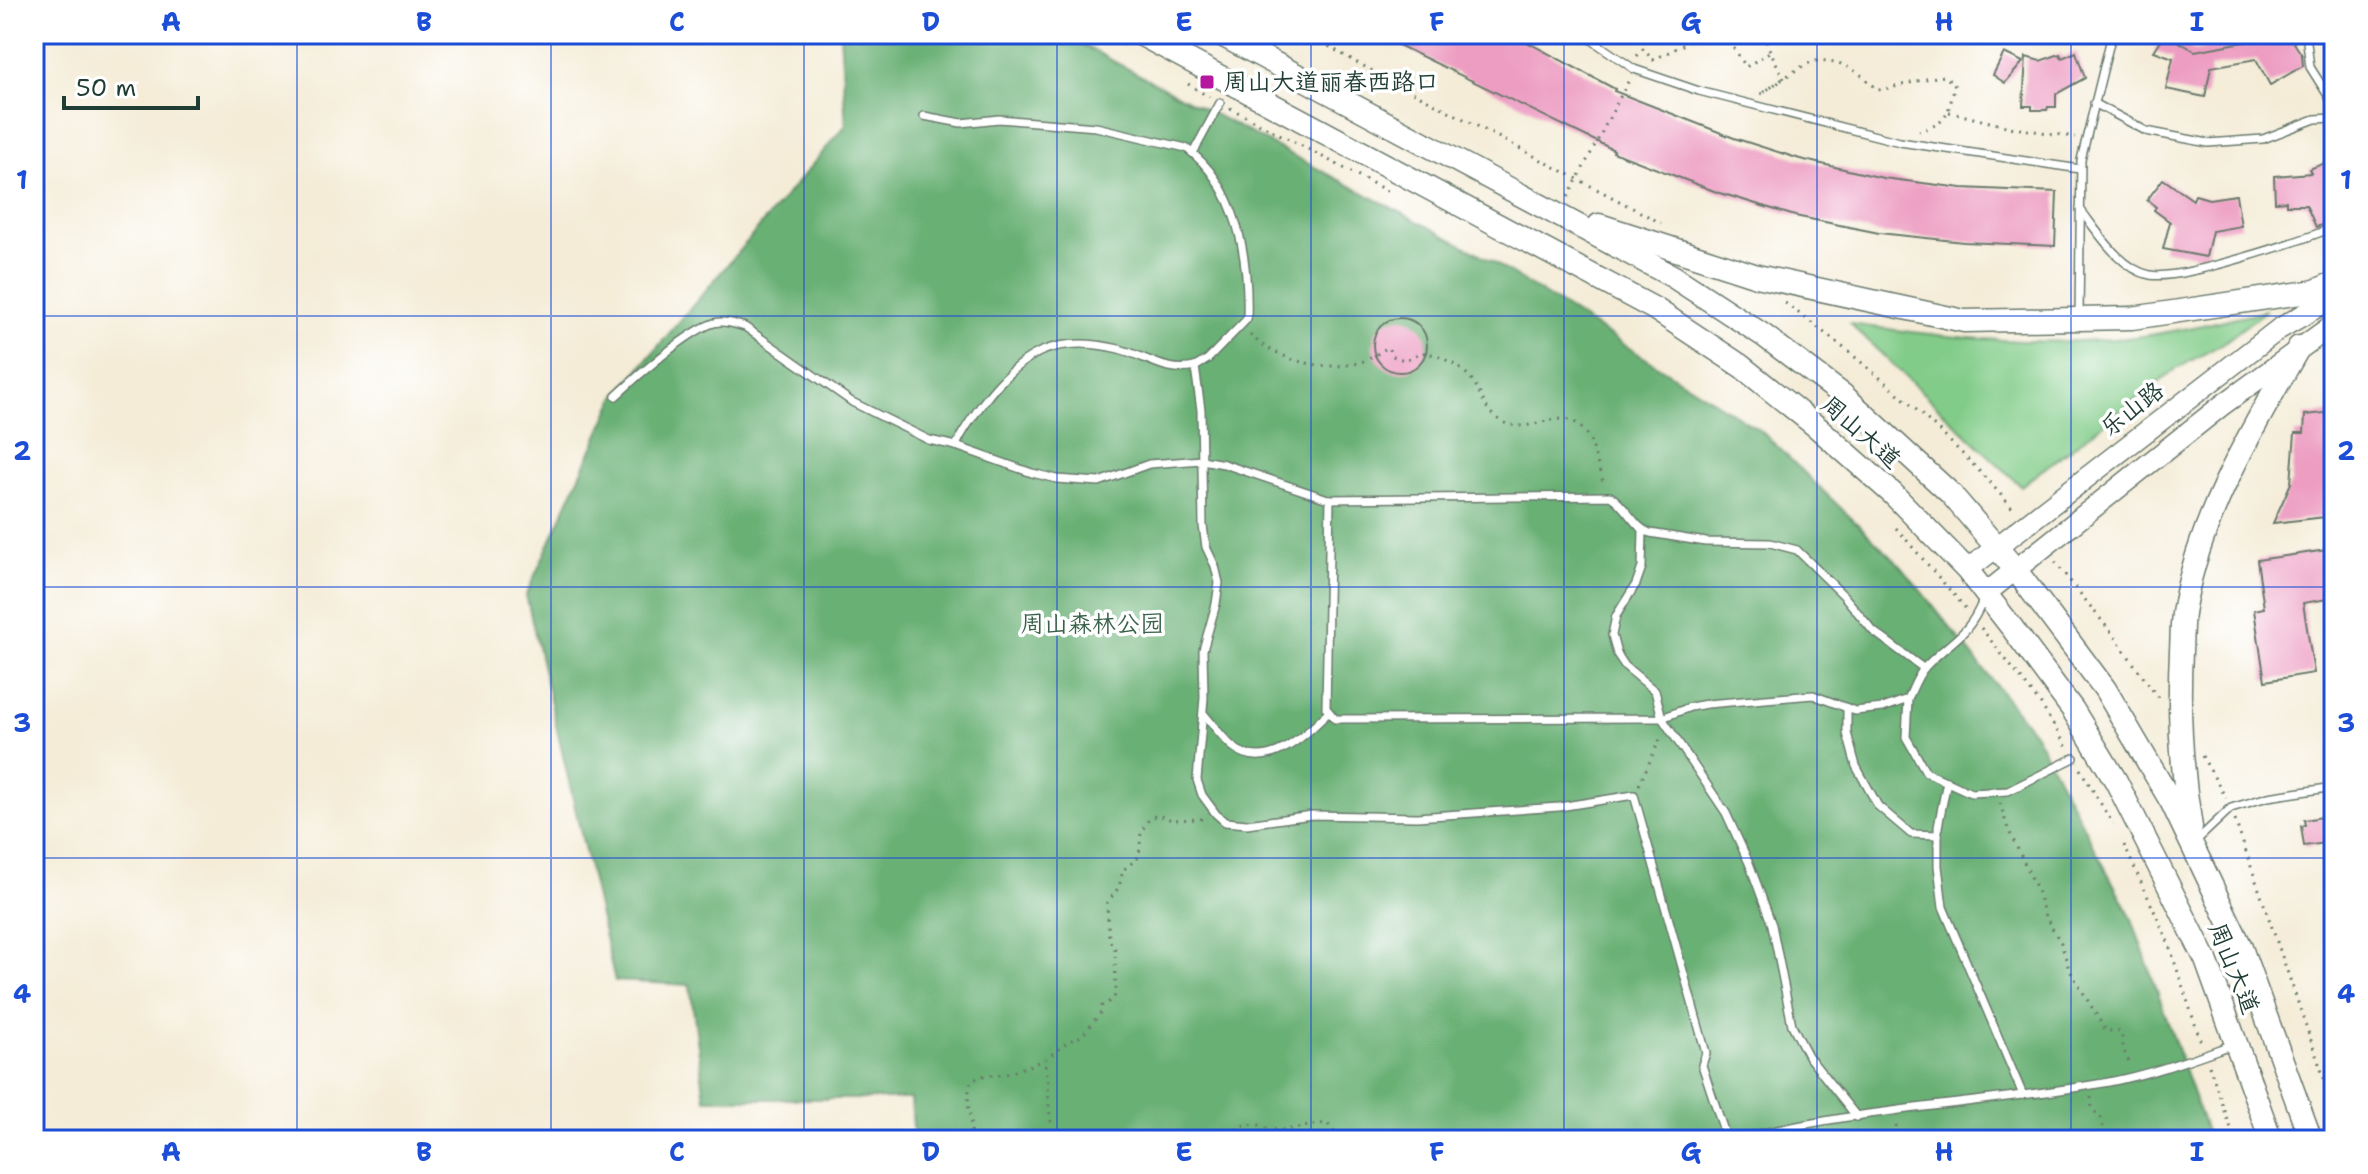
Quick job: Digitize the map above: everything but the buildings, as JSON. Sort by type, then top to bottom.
[{"type":"main road","name":"周山大道","points":[[1223,35],[1674,277],[1786,352],[1843,395],[1921,465],[1997,546],[2105,689],[2193,844],[2240,945],[2311,1140]]},
{"type":"main road","name":"周山大道","points":[[1134,42],[1667,317],[1741,366],[1893,494],[1967,570],[2073,710],[2116,781],[2206,960],[2271,1140]]},
{"type":"main road","points":[[1554,211],[1757,276],[1964,321],[2132,318],[2315,291],[2334,283]]},
{"type":"main road","name":"乐山路","points":[[1967,570],[2279,329],[2334,297]]},
{"type":"main road","points":[[1985,594],[2299,347],[2334,324]]},
{"type":"main road","points":[[2193,844],[2180,724],[2184,604],[2205,530],[2249,435],[2299,347]]},
{"type":"lane","points":[[1583,34],[1631,67],[1699,91],[1900,142],[2080,169]]},
{"type":"lane","points":[[2079,319],[2080,169],[2112,34]]},
{"type":"lane","points":[[2306,34],[2310,67],[2334,105]]},
{"type":"lane","points":[[1193,153],[1220,103]]},
{"type":"lane","points":[[2094,103],[2146,131],[2208,143],[2263,139],[2315,119],[2334,118]]},
{"type":"lane","points":[[924,116],[961,123],[999,119],[1096,127],[1186,148],[1217,182],[1232,210],[1242,243],[1248,297],[1247,319],[1208,359],[1195,367],[1180,371],[1119,349],[1095,346],[1042,350],[1027,357],[1003,379],[976,412],[956,446]]},
{"type":"lane","points":[[2080,209],[2130,267],[2152,276],[2197,270],[2304,239],[2334,227]]},
{"type":"lane","points":[[616,396],[644,370],[701,330],[715,323],[730,322],[745,327],[852,402],[929,440],[956,446],[1032,473],[1080,482],[1099,482],[1149,464],[1202,460],[1224,464],[1330,499],[1610,496],[1622,503],[1643,531],[1642,567],[1636,584],[1616,616],[1612,635],[1617,654],[1625,666],[1655,691],[1662,718],[1726,813],[1772,925],[1792,1025],[1808,1056],[1857,1117]]},
{"type":"lane","points":[[1195,367],[1201,410],[1202,505],[1206,547],[1219,583],[1203,650],[1203,713],[1197,780],[1202,795],[1225,822],[1247,824],[1312,815],[1417,817],[1483,814],[1559,807],[1634,795],[1706,1053],[1702,1065],[1727,1140]]},
{"type":"lane","points":[[1330,499],[1326,708],[1335,719],[1662,718],[1707,704],[1813,695],[1855,711],[1883,708],[1908,699]]},
{"type":"lane","points":[[1643,531],[1706,542],[1770,543],[1797,550],[1844,596],[1873,631],[1923,668]]},
{"type":"lane","points":[[1985,594],[1975,621],[1959,639],[1923,668],[1908,699],[1906,737],[1926,772],[1971,793],[2008,791],[2074,758]]},
{"type":"lane","points":[[1847,708],[1847,733],[1856,766],[1878,806],[1911,834],[1938,835]]},
{"type":"lane","points":[[1203,713],[1231,746],[1245,755],[1270,756],[1298,740],[1329,712]]},
{"type":"lane","points":[[1947,781],[1938,835],[1943,907],[2023,1095]]},
{"type":"lane","points":[[2193,844],[2231,808],[2268,797],[2334,787]]},
{"type":"lane","points":[[1736,1140],[1857,1117],[2090,1085],[2134,1076],[2236,1043]]},
{"type":"path","points":[[1102,34],[1134,42]]},
{"type":"path","points":[[1554,211],[1643,49],[1653,60],[1704,34]]},
{"type":"path","points":[[1725,34],[1746,67],[1771,51]]},
{"type":"path","points":[[1746,103],[1784,79],[1762,34]]},
{"type":"path","points":[[1746,103],[1814,61],[1842,64],[1856,70],[1878,90],[1900,87],[1922,78],[1945,76],[1955,86],[1949,112],[1942,123],[1919,131]]},
{"type":"path","points":[[1181,80],[1391,193]]},
{"type":"path","points":[[1949,112],[2055,136],[2086,137]]},
{"type":"path","points":[[1242,325],[1253,338],[1295,361],[1320,365],[1361,362],[1388,347],[1391,355],[1400,361],[1426,352],[1446,360],[1473,381],[1490,416],[1508,425],[1528,428],[1565,418],[1578,424],[1591,442],[1610,496]]},
{"type":"path","points":[[1894,526],[2040,703],[2118,831]]},
{"type":"path","points":[[1634,795],[1663,732],[1662,718]]},
{"type":"path","points":[[2180,724],[2213,772],[2231,808],[2334,1107]]},
{"type":"path","points":[[1997,792],[2008,829],[2036,887],[2045,916],[2061,943],[2069,969],[2106,1031],[2118,1031],[2122,1035],[2122,1047],[2134,1076]]},
{"type":"path","points":[[971,1140],[972,1125],[966,1096],[971,1081],[985,1075],[1004,1075],[1044,1060],[1069,1041],[1082,1036],[1102,1011],[1102,1006],[1116,994],[1115,949],[1109,940],[1107,903],[1119,887],[1123,870],[1139,857],[1141,832],[1149,819],[1157,815],[1172,820],[1225,822]]},
{"type":"path","points":[[2124,844],[2167,939],[2235,1140]]},
{"type":"path","points":[[1044,1060],[1050,1079],[1051,1122],[1053,1129],[1062,1133],[1062,1140]]},
{"type":"path","points":[[2090,1085],[2092,1109],[2101,1118],[2106,1140]]},
{"type":"path","points":[[1892,1112],[1900,1140]]},
{"type":"path","points":[[1214,1140],[1245,1125],[1257,1124],[1285,1130],[1327,1123],[1335,1133],[1344,1137],[1406,1140]]},
{"type":"green space","name":"周山森林公园","points":[[840,34],[1062,34],[1480,254],[1761,431],[1901,566],[2035,734],[2132,919],[2209,1140],[914,1140],[911,1099],[705,1099],[690,985],[615,981],[526,595],[616,396],[846,125]]},
{"type":"green space","points":[[2266,310],[2222,344],[2176,369],[2021,486],[1850,324],[1988,339],[2091,341],[2162,333]]},
{"type":"place","name":"周山大道丽春西路口","points":[[1207,82]]}]
